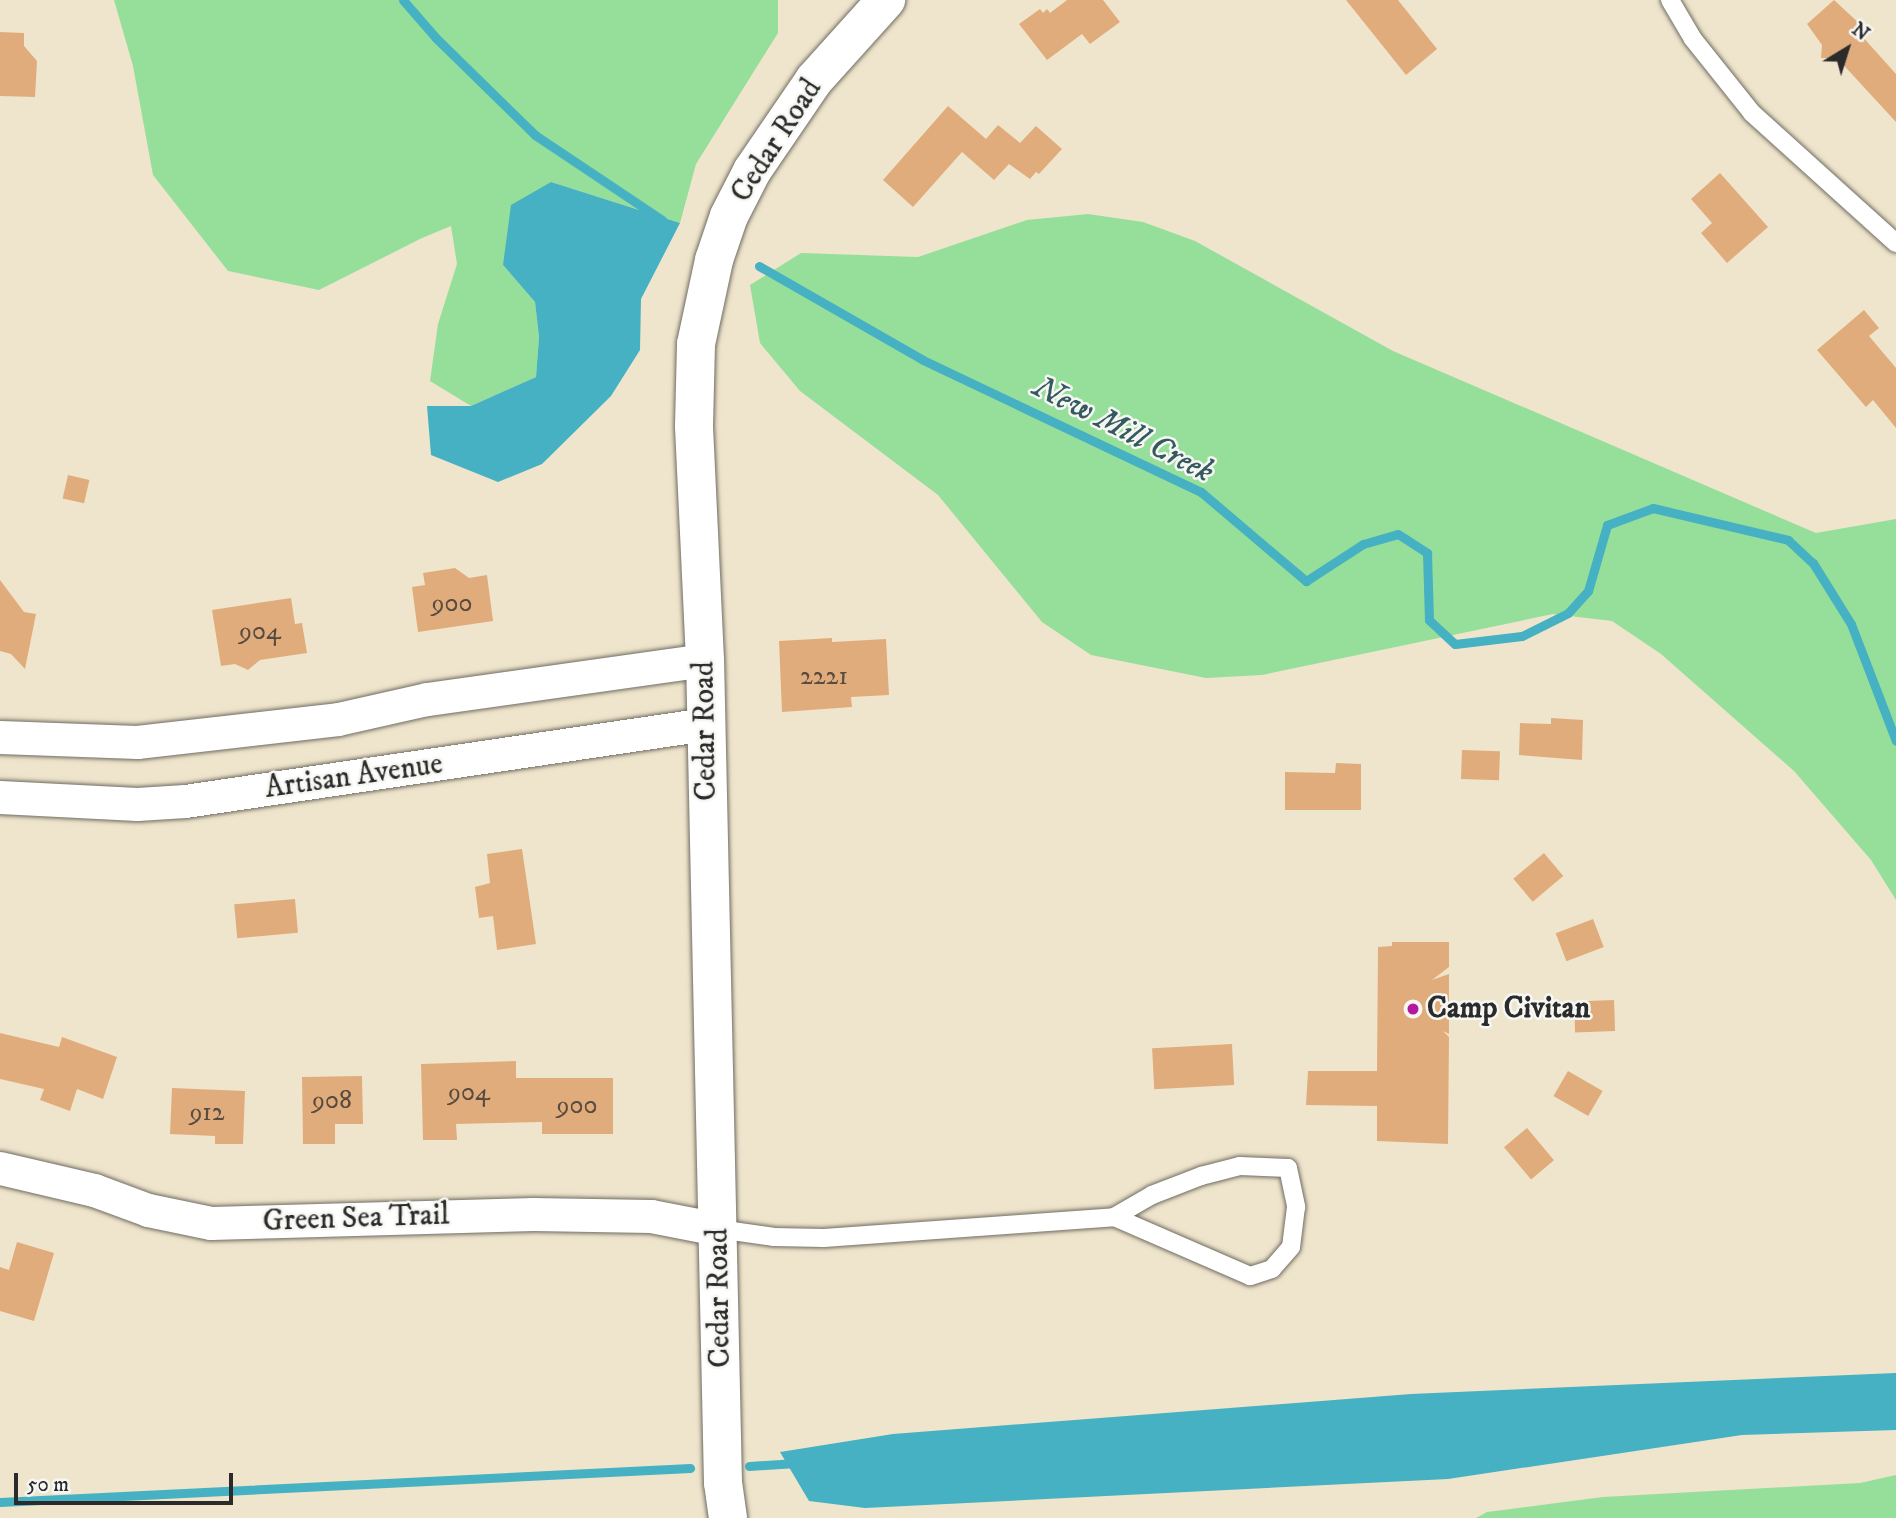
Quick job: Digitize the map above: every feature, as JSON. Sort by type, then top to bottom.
[{"type":"street","name":"Cedar Road","points":[[728,1518],[723,1483],[696,344],[714,260],[729,216],[752,171],[787,116],[856,30],[886,0]]},
{"type":"street","name":"Artisan Avenue","points":[[0,737],[137,742],[338,719],[427,699],[705,660]]},
{"type":"street","name":"Artisan Avenue","points":[[0,797],[137,804],[185,801],[706,724]]},
{"type":"street","name":"Green Sea Trail","points":[[0,1168],[94,1190],[148,1210],[211,1223],[572,1214],[651,1216],[718,1229]]},
{"type":"lane","points":[[1670,0],[1693,39],[1752,113],[1896,243]]},
{"type":"lane","points":[[718,1229],[774,1237],[824,1238],[1114,1217],[1152,1195],[1201,1176],[1240,1166],[1288,1168],[1296,1207],[1291,1247],[1272,1269],[1250,1276],[1114,1217]]},
{"type":"green space","points":[[114,0],[778,0],[778,33],[696,164],[680,223],[551,182],[503,265],[535,302],[539,337],[536,377],[471,406],[430,381],[438,324],[457,264],[451,226],[319,290],[228,271],[153,175],[133,66]]},
{"type":"green space","points":[[1088,214],[1143,222],[1195,241],[1393,351],[1816,533],[1896,519],[1896,900],[1871,860],[1794,771],[1661,654],[1612,621],[1553,614],[1262,675],[1206,678],[1091,655],[1042,622],[938,495],[800,391],[760,343],[750,285],[801,253],[918,257],[1027,220]]},
{"type":"green space","points":[[1896,1475],[1896,1518],[1476,1518],[1487,1512],[1603,1497],[1860,1483]]},
{"type":"water","points":[[551,182],[680,223],[641,299],[640,350],[611,396],[542,464],[498,482],[431,455],[427,406],[471,406],[536,377],[539,337],[535,302],[503,265],[511,205]]},
{"type":"water","points":[[1896,1373],[1896,1430],[1742,1435],[1448,1479],[865,1508],[809,1501],[780,1452],[893,1434],[1411,1394]]},
{"type":"building","points":[[1067,0],[1103,0],[1120,22],[1090,44],[1082,34],[1047,60],[1019,24],[1040,9],[1043,13],[1047,9],[1050,13]]},
{"type":"building","points":[[1346,0],[1398,0],[1437,49],[1406,75]]},
{"type":"building","points":[[1834,0],[1861,25],[1858,27],[1864,33],[1861,35],[1896,74],[1896,122],[1837,58],[1821,58],[1822,45],[1807,24]]},
{"type":"building","points":[[0,32],[24,33],[24,46],[37,61],[35,97],[0,96]]},
{"type":"building","points":[[948,106],[986,139],[998,125],[1020,143],[1036,126],[1062,149],[1039,174],[1036,172],[1030,179],[1009,164],[994,180],[962,152],[913,207],[883,180]]},
{"type":"building","points":[[1720,173],[1768,227],[1727,263],[1701,233],[1712,223],[1691,199]]},
{"type":"building","points":[[1864,310],[1879,328],[1869,336],[1896,368],[1896,428],[1873,400],[1866,407],[1817,350]]},
{"type":"building","points":[[68,475],[89,480],[84,503],[63,498]]},
{"type":"building","points":[[455,568],[469,578],[487,575],[493,621],[418,632],[412,587],[425,585],[423,573]]},
{"type":"building","points":[[0,580],[24,612],[36,614],[25,669],[11,654],[0,651]]},
{"type":"building","points":[[291,598],[295,624],[302,623],[307,653],[260,660],[248,670],[235,664],[221,666],[212,610]]},
{"type":"building","points":[[832,638],[832,642],[886,639],[889,695],[851,697],[852,707],[782,712],[779,641]]},
{"type":"building","points":[[1551,718],[1583,720],[1582,760],[1519,755],[1520,723],[1551,724]]},
{"type":"building","points":[[1462,750],[1500,751],[1499,780],[1461,779]]},
{"type":"building","points":[[1336,763],[1361,764],[1361,810],[1285,810],[1285,772],[1335,773]]},
{"type":"building","points":[[522,849],[536,944],[497,950],[493,916],[479,918],[475,887],[490,883],[487,854]]},
{"type":"building","points":[[1544,853],[1563,876],[1533,902],[1513,879]]},
{"type":"building","points":[[295,899],[298,933],[237,938],[234,904]]},
{"type":"building","points":[[1593,919],[1604,947],[1566,961],[1556,933]]},
{"type":"building","name":"Camp Civitan","points":[[1392,942],[1449,942],[1449,967],[1432,980],[1449,974],[1449,1034],[1443,1031],[1449,1037],[1448,1144],[1377,1141],[1377,1106],[1306,1105],[1308,1071],[1377,1071],[1378,947],[1392,946]]},
{"type":"building","points":[[1614,1000],[1615,1031],[1575,1032],[1574,1001]]},
{"type":"building","points":[[0,1033],[59,1047],[62,1037],[117,1057],[103,1099],[77,1089],[70,1111],[40,1100],[44,1089],[0,1079]]},
{"type":"building","points":[[1232,1044],[1234,1085],[1154,1089],[1152,1048]]},
{"type":"building","points":[[516,1061],[516,1078],[613,1078],[613,1134],[542,1134],[542,1122],[456,1124],[457,1140],[423,1140],[421,1064]]},
{"type":"building","points":[[1568,1071],[1603,1091],[1588,1116],[1554,1096]]},
{"type":"building","points":[[362,1076],[363,1124],[335,1124],[335,1144],[303,1144],[302,1077]]},
{"type":"building","points":[[172,1088],[245,1091],[243,1144],[215,1144],[215,1136],[170,1134]]},
{"type":"building","points":[[1527,1128],[1554,1160],[1531,1179],[1504,1147]]},
{"type":"building","points":[[17,1242],[54,1253],[34,1321],[0,1311],[0,1267],[9,1270]]},
{"type":"waterway","name":"New Mill Creek","points":[[403,0],[436,38],[535,135],[662,220]]},
{"type":"waterway","name":"New Mill Creek","points":[[759,266],[923,360],[1201,492],[1306,581],[1363,544],[1398,534],[1427,553],[1429,620],[1455,644],[1522,636],[1568,613],[1588,591],[1607,525],[1653,508],[1788,540],[1813,563],[1851,624],[1896,741]]},
{"type":"waterway","points":[[749,1466],[796,1463]]},
{"type":"waterway","points":[[0,1502],[690,1468]]},
{"type":"place","name":"Camp Civitan","points":[[1413,1009]]}]
